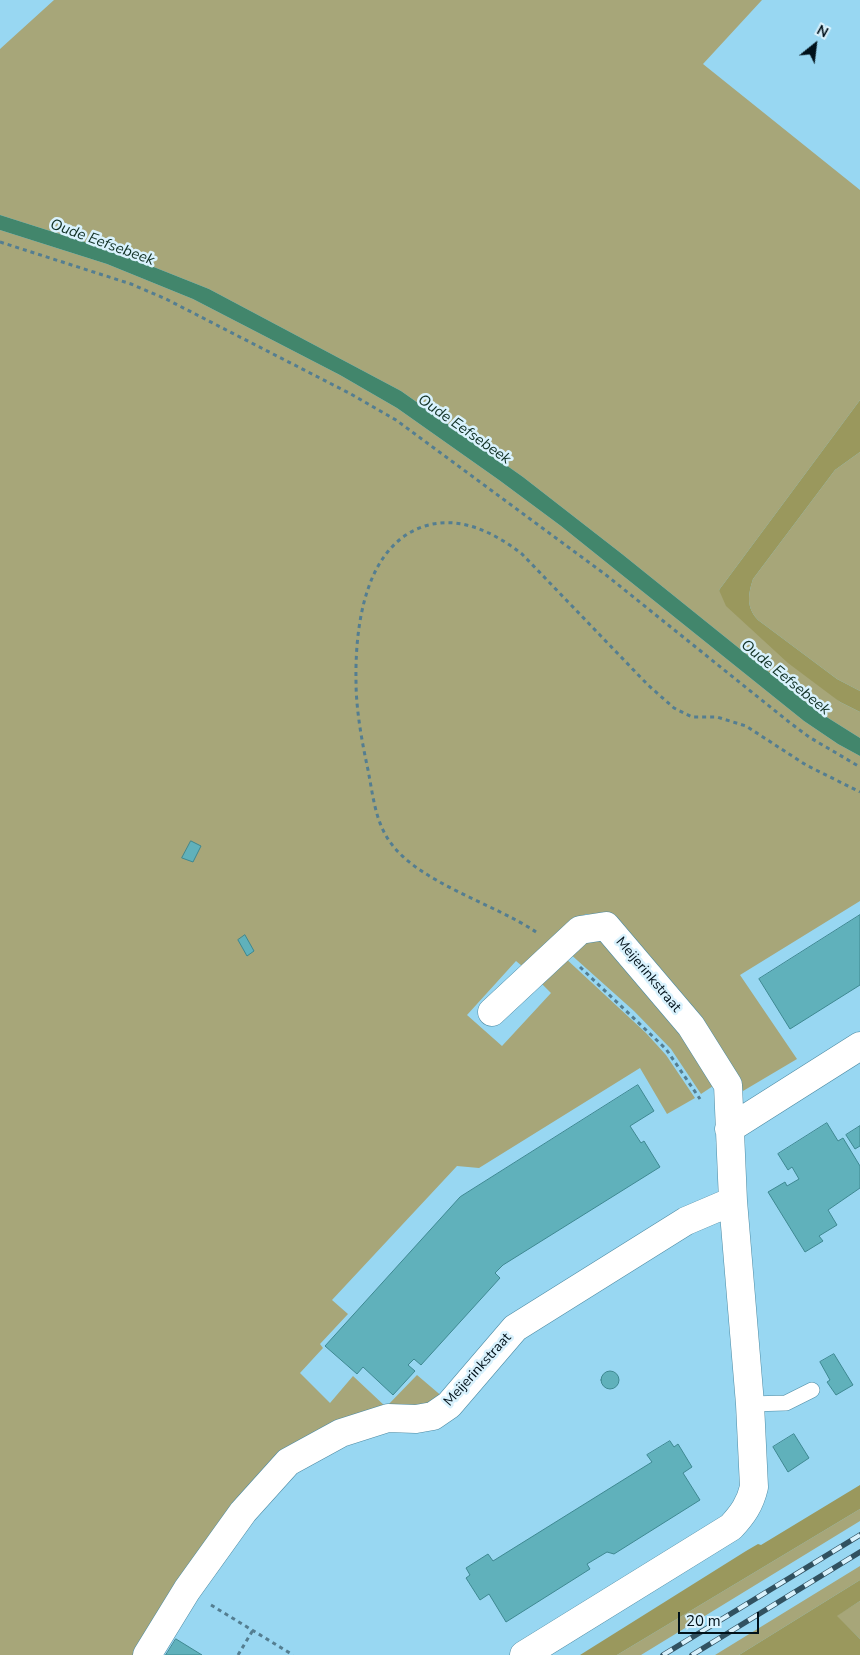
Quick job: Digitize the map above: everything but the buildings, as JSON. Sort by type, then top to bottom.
[{"type":"street","name":"Meijerinkstraat","points":[[492,1012],[580,930],[606,926],[691,1026],[728,1085],[733,1201],[750,1404],[754,1487],[751,1500],[744,1514],[732,1527],[524,1655]]},
{"type":"street","points":[[729,1130],[860,1046]]},
{"type":"street","name":"Meijerinkstraat","points":[[147,1655],[187,1590],[243,1512],[288,1462],[340,1433],[388,1418],[416,1419],[433,1416],[449,1405],[516,1328],[686,1221],[733,1201]]},
{"type":"lane","points":[[750,1404],[786,1403],[812,1390]]},
{"type":"path","points":[[0,242],[123,282],[166,299],[349,393],[396,420],[606,574],[809,737],[860,766]]},
{"type":"path","points":[[729,1130],[699,1098],[660,1042],[559,948],[524,924],[425,873],[400,854],[379,824],[365,754],[356,682],[358,642],[365,602],[379,564],[394,543],[411,530],[433,523],[458,523],[482,529],[503,539],[522,554],[648,685],[674,708],[692,717],[717,717],[746,726],[806,765],[860,792]]},
{"type":"path","points":[[187,1590],[294,1655]]},
{"type":"path","points":[[238,1655],[253,1630]]},
{"type":"shaded area","points":[[54,0],[762,0],[703,64],[860,190],[860,400],[719,590],[840,702],[860,712],[860,738],[817,711],[523,477],[401,391],[209,289],[116,252],[0,215],[0,49]]},
{"type":"shaded area","points":[[0,215],[116,252],[209,289],[401,391],[523,477],[817,711],[860,738],[860,756],[804,721],[561,526],[397,408],[340,375],[193,299],[107,264],[0,230]]},
{"type":"shaded area","points":[[0,230],[107,264],[193,299],[340,375],[397,408],[561,526],[804,721],[860,756],[860,901],[740,975],[797,1059],[743,1091],[593,915],[586,914],[522,966],[516,961],[467,1015],[502,1046],[551,993],[537,979],[563,956],[646,1033],[666,1055],[695,1098],[667,1114],[640,1068],[479,1168],[457,1166],[332,1300],[348,1314],[320,1344],[323,1348],[300,1373],[330,1403],[353,1376],[386,1407],[417,1375],[444,1398],[437,1405],[328,1428],[138,1655],[0,1655]]},
{"type":"shaded area","points":[[860,400],[860,452],[835,470],[753,579],[749,601],[751,610],[758,620],[837,679],[860,691],[860,712],[840,702],[788,663],[726,606],[719,590]]},
{"type":"shaded area","points":[[860,452],[860,691],[837,679],[758,620],[751,610],[749,601],[753,579],[835,470]]},
{"type":"shaded area","points":[[583,941],[605,941],[656,990],[716,1084],[701,1094],[671,1049],[634,1011],[568,952]]},
{"type":"shaded area","points":[[860,1485],[860,1509],[617,1655],[580,1655],[746,1551],[758,1544],[761,1545]]},
{"type":"shaded area","points":[[860,1509],[860,1521],[641,1655],[617,1655]]},
{"type":"shaded area","points":[[860,1566],[860,1580],[739,1655],[715,1655]]},
{"type":"shaded area","points":[[860,1580],[860,1601],[837,1616],[860,1639],[860,1655],[739,1655]]},
{"type":"shaded area","points":[[860,1601],[860,1639],[836,1616]]},
{"type":"railway","points":[[663,1655],[860,1535]]},
{"type":"railway","points":[[692,1655],[860,1552]]},
{"type":"water label","name":"Oude Eefsebeek","points":[[102,243]]},
{"type":"water label","name":"Oude Eefsebeek","points":[[464,430]]},
{"type":"water label","name":"Oude Eefsebeek","points":[[785,678]]}]
